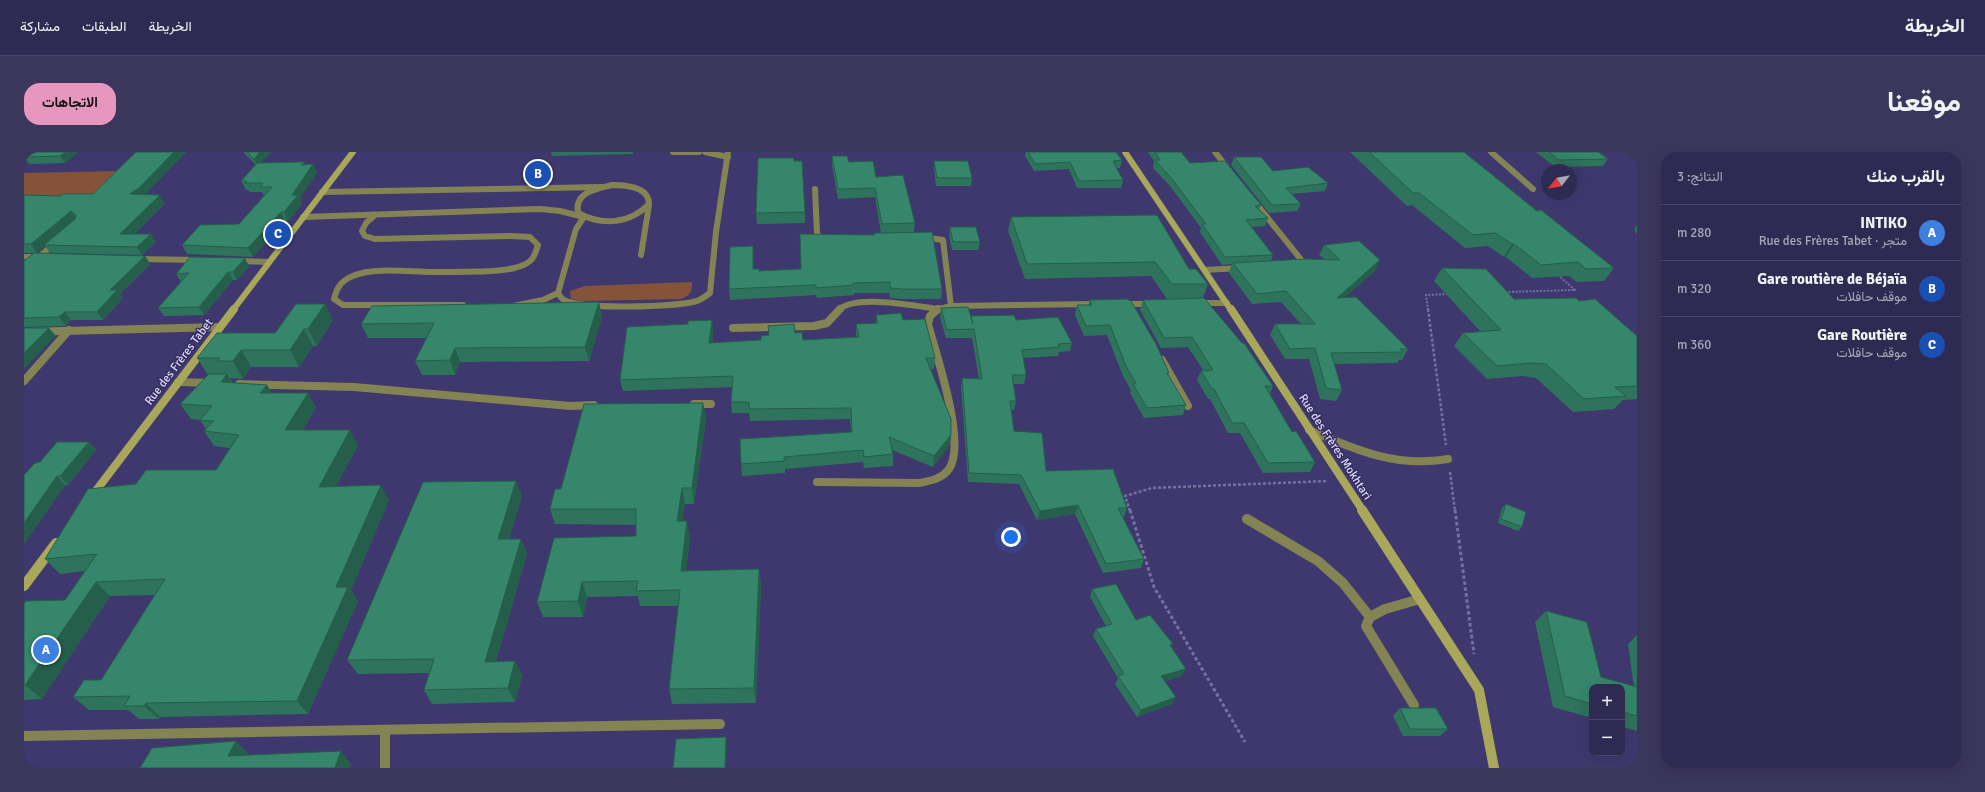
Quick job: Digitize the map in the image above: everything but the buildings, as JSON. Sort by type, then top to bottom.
[{"type":"street","name":"Rue des Frères Tabet","points":[[87,503],[353,152]]},
{"type":"street","points":[[673,152],[699,152]]},
{"type":"street","points":[[558,293],[563,300],[581,305],[667,305],[690,303],[703,299],[710,293],[716,232],[728,155],[706,152]]},
{"type":"street","name":"Rue des Frères Mokhtari","points":[[1125,152],[1205,270],[1479,690],[1494,768]]},
{"type":"street","points":[[1215,152],[1234,176]]},
{"type":"street","points":[[1492,152],[1533,189]]},
{"type":"street","points":[[322,192],[602,187],[623,185],[641,190],[649,199],[641,255]]},
{"type":"street","points":[[584,217],[578,213],[576,207],[578,201],[591,191],[602,187]]},
{"type":"street","points":[[815,189],[817,233],[819,237],[830,240]]},
{"type":"street","points":[[1249,195],[1303,262],[1298,266],[1291,266]]},
{"type":"street","points":[[303,217],[540,209],[560,211],[593,220],[616,221],[637,215],[649,204]]},
{"type":"street","points":[[375,215],[366,223],[362,231],[365,236],[375,239],[510,236],[530,237],[538,245],[535,255],[527,264],[498,271],[377,271],[359,274],[345,279],[335,290],[334,299],[343,305],[474,305]]},
{"type":"street","points":[[558,293],[576,229],[584,217]]},
{"type":"street","points":[[913,237],[938,238],[943,240],[951,306]]},
{"type":"street","points":[[24,270],[60,238]]},
{"type":"street","points":[[24,257],[46,257]]},
{"type":"street","points":[[126,259],[206,260]]},
{"type":"street","points":[[230,261],[269,262]]},
{"type":"street","points":[[1205,270],[1244,268]]},
{"type":"street","points":[[503,306],[542,300],[558,293]]},
{"type":"street","points":[[733,328],[814,326],[827,322],[844,305],[852,303],[889,303],[938,309],[951,306],[1107,304]]},
{"type":"street","points":[[1189,304],[1226,303]]},
{"type":"street","points":[[1114,304],[1160,304]]},
{"type":"street","points":[[1130,304],[1134,311]]},
{"type":"street","points":[[817,482],[919,483],[931,482],[941,478],[948,472],[952,464],[955,449],[953,420],[928,324],[930,315],[938,309]]},
{"type":"street","points":[[24,332],[220,327]]},
{"type":"street","points":[[24,381],[69,330]]},
{"type":"street","points":[[1157,352],[1188,406]]},
{"type":"street","points":[[178,382],[218,383]]},
{"type":"street","points":[[234,384],[354,387],[570,406],[601,405]]},
{"type":"street","points":[[688,404],[711,404]]},
{"type":"street","points":[[1309,430],[1358,451],[1388,460],[1435,462],[1448,459]]},
{"type":"street","points":[[1247,519],[1318,561],[1343,583],[1370,617]]},
{"type":"street","points":[[24,586],[63,535]]},
{"type":"street","points":[[1414,705],[1366,626],[1370,617],[1385,609],[1420,599]]},
{"type":"street","points":[[24,736],[720,724]]},
{"type":"street","points":[[385,730],[385,768]]},
{"type":"path","points":[[1505,292],[1575,290],[1557,274]]},
{"type":"path","points":[[1458,294],[1426,295],[1474,659]]},
{"type":"path","points":[[1245,742],[1154,587],[1125,496],[1152,488],[1342,480]]},
{"type":"shaded area","points":[[120,171],[93,196],[24,197],[24,173]]},
{"type":"shaded area","points":[[692,282],[690,293],[681,299],[582,301],[571,299],[570,291],[585,286]]},
{"type":"place","name":"Gare routière de Béjaïa","points":[[538,174]]},
{"type":"place","name":"Gare Routière","points":[[278,234]]},
{"type":"place","name":"INTIKO","points":[[46,650]]}]
